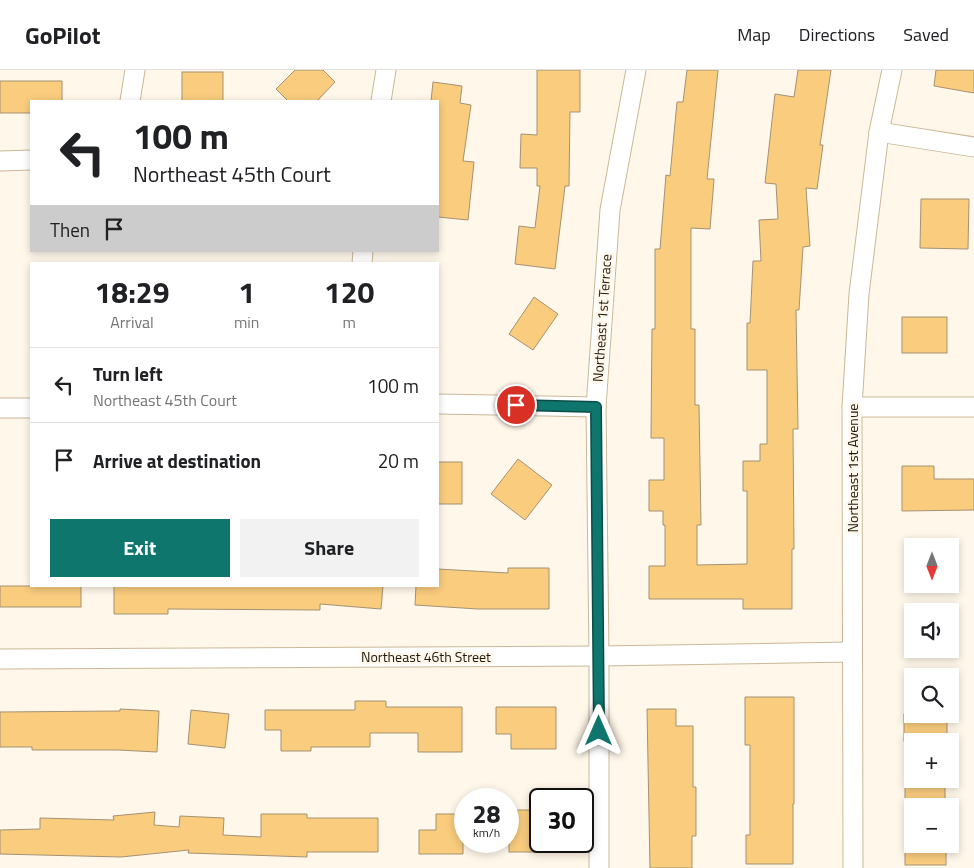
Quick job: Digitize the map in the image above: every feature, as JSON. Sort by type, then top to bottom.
[{"type":"street","points":[[130,100],[135,70]]},
{"type":"street","points":[[381,100],[386,70]]},
{"type":"street","name":"Northeast 1st Terrace","points":[[599,868],[596,407],[610,210],[636,70]]},
{"type":"street","name":"Northeast 1st Avenue","points":[[853,868],[852,407],[859,294],[879,132],[892,70]]},
{"type":"street","points":[[879,132],[974,147]]},
{"type":"street","points":[[0,161],[30,160]]},
{"type":"street","points":[[439,404],[596,407]]},
{"type":"street","points":[[852,407],[974,407]]},
{"type":"street","points":[[0,408],[30,408]]},
{"type":"street","name":"Northeast 46th Street","points":[[0,659],[599,656],[852,652]]},
{"type":"building","points":[[295,70],[323,70],[335,82],[318,100],[287,100],[276,89]]},
{"type":"building","points":[[537,70],[580,70],[580,112],[570,112],[569,186],[565,186],[555,269],[515,264],[519,226],[535,228],[540,186],[537,186],[537,168],[520,168],[521,134],[537,135]]},
{"type":"building","points":[[687,70],[718,70],[707,179],[714,179],[710,229],[691,228],[691,329],[695,329],[695,405],[699,405],[701,525],[697,525],[697,565],[747,564],[747,491],[743,491],[743,461],[760,461],[760,444],[767,444],[767,370],[747,370],[747,323],[750,323],[753,261],[761,261],[759,220],[778,219],[776,184],[765,183],[775,94],[794,97],[798,70],[831,70],[820,145],[823,145],[817,189],[806,188],[810,246],[803,247],[799,310],[796,310],[798,429],[793,429],[794,549],[792,549],[792,609],[743,609],[743,599],[649,599],[649,566],[665,566],[663,511],[649,511],[649,480],[664,480],[664,438],[651,438],[652,329],[655,329],[655,249],[660,249],[666,175],[670,176],[677,102],[683,102]]},
{"type":"building","points":[[936,70],[974,70],[974,93],[934,86]]},
{"type":"building","points":[[182,72],[223,72],[223,100],[182,100]]},
{"type":"building","points":[[0,81],[62,81],[62,100],[30,100],[30,113],[0,113]]},
{"type":"building","points":[[433,82],[462,86],[460,103],[471,105],[463,161],[474,162],[468,220],[439,217],[439,100],[431,100]]},
{"type":"building","points":[[921,199],[969,199],[968,249],[920,248]]},
{"type":"building","points":[[534,297],[558,314],[533,350],[509,334]]},
{"type":"building","points":[[902,317],[947,317],[947,353],[902,353]]},
{"type":"building","points":[[518,459],[552,485],[525,520],[491,494]]},
{"type":"building","points":[[439,462],[462,462],[462,504],[439,504]]},
{"type":"building","points":[[902,466],[934,466],[934,479],[974,479],[974,510],[902,511]]},
{"type":"building","points":[[508,568],[549,568],[549,609],[478,609],[415,605],[416,587],[439,587],[439,569],[508,573]]},
{"type":"building","points":[[0,586],[81,587],[81,607],[0,607]]},
{"type":"building","points":[[114,587],[383,587],[381,609],[320,604],[320,610],[168,609],[168,614],[114,614]]},
{"type":"building","points":[[745,697],[794,697],[793,864],[746,864],[746,835],[750,835],[750,745],[745,745]]},
{"type":"building","points":[[355,701],[386,701],[386,707],[462,707],[462,752],[418,752],[418,733],[370,733],[370,747],[311,747],[311,751],[281,751],[281,730],[265,730],[265,710],[355,710]]},
{"type":"building","points":[[496,707],[556,707],[556,749],[511,749],[511,734],[496,734]]},
{"type":"building","points":[[120,709],[159,711],[157,752],[32,750],[32,747],[0,747],[0,712],[120,711]]},
{"type":"building","points":[[647,709],[676,709],[676,726],[693,726],[693,787],[696,787],[696,836],[692,836],[692,868],[650,868]]},
{"type":"building","points":[[191,710],[229,714],[225,748],[188,744]]},
{"type":"building","points":[[904,723],[947,723],[947,733],[904,733]]},
{"type":"building","points":[[905,788],[945,788],[945,798],[905,798]]},
{"type":"building","points":[[519,810],[529,810],[529,852],[519,852]]},
{"type":"building","points":[[155,812],[154,825],[179,827],[180,816],[224,818],[223,835],[261,837],[261,814],[307,814],[307,818],[378,818],[378,852],[307,852],[307,857],[188,853],[189,850],[121,857],[0,854],[0,830],[40,829],[40,818],[114,820],[113,816]]},
{"type":"building","points":[[436,814],[454,814],[454,853],[463,854],[419,854],[419,830],[436,830]]},
{"type":"building","points":[[905,853],[946,853],[946,865],[905,865]]},
{"type":"route","points":[[516,405],[596,407],[599,731]]}]
